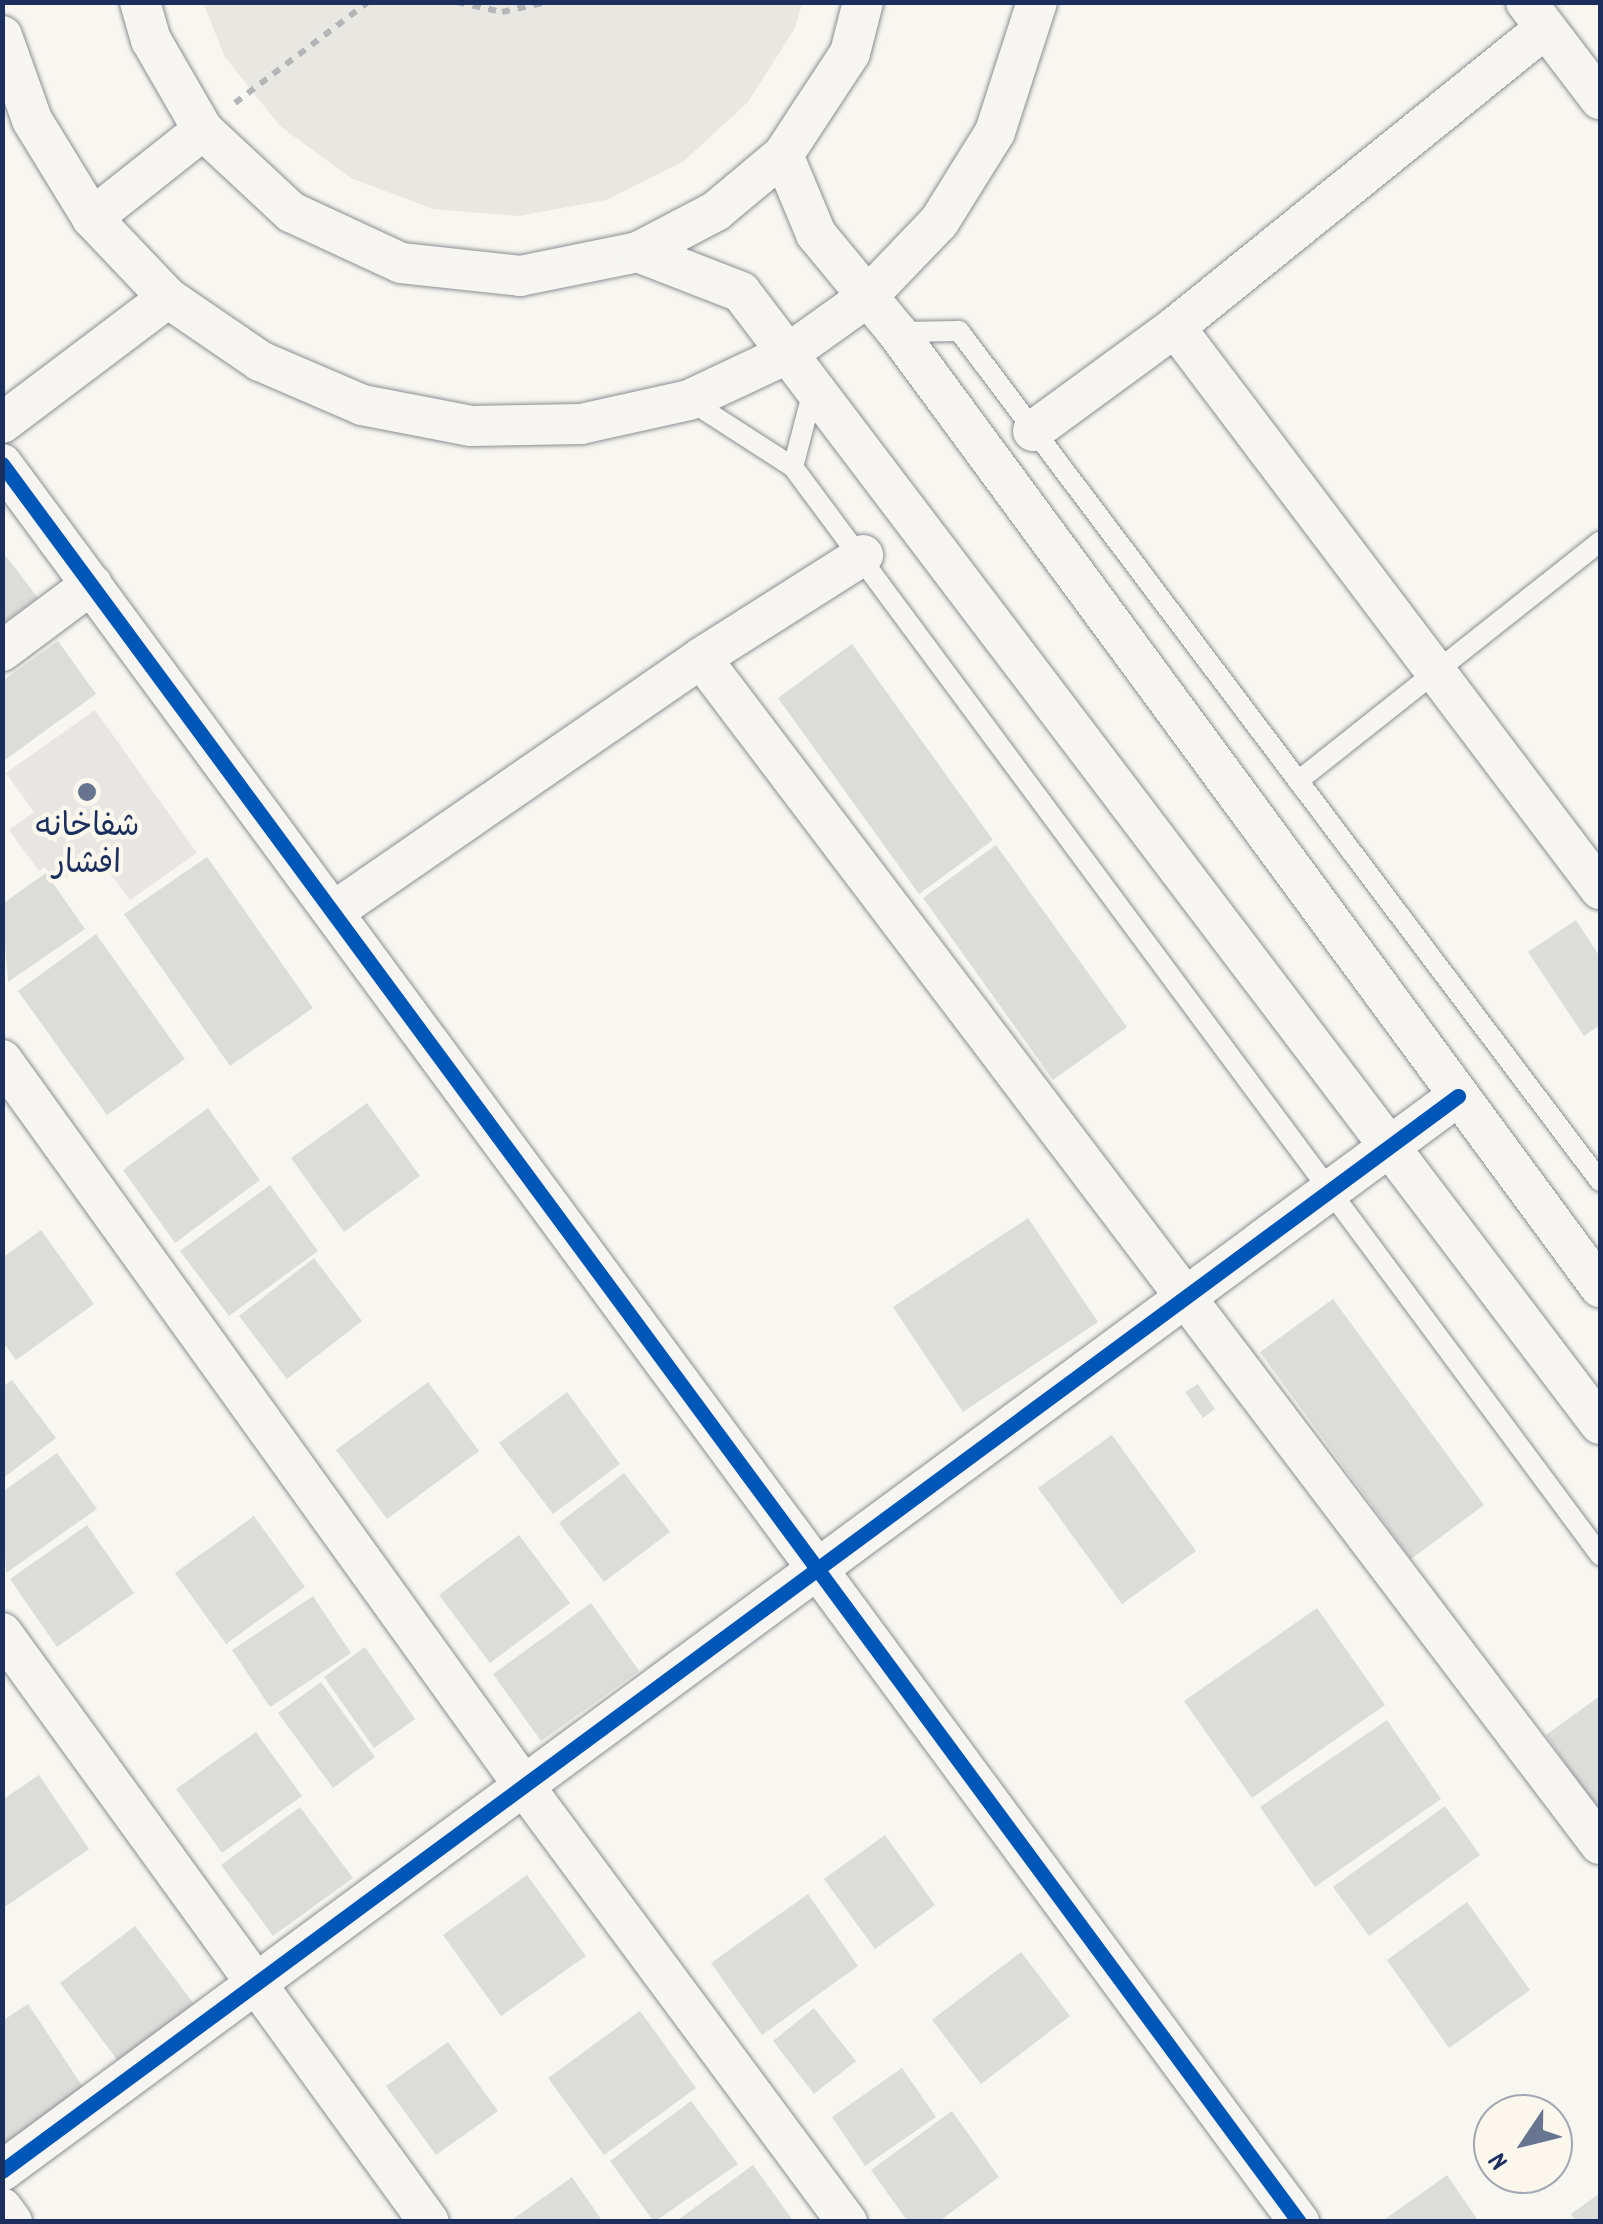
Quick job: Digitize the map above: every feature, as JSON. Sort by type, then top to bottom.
[{"type":"street","points":[[140,2],[151,40],[203,130],[291,212],[401,262],[520,276],[638,252],[716,212],[783,155],[850,53],[863,2]]},
{"type":"street","points":[[2,36],[14,112],[92,218],[168,298],[260,361],[362,405],[470,426],[581,424],[689,400],[789,353],[866,298],[939,222],[995,132],[1038,2]]},
{"type":"street","points":[[1033,431],[1175,327],[1536,15],[1600,99]]},
{"type":"street","points":[[92,218],[203,130]]},
{"type":"street","points":[[783,155],[816,234],[896,332],[1600,1287]]},
{"type":"street","points":[[638,252],[741,292],[1394,1144],[1600,1424]]},
{"type":"street","points":[[2,424],[168,298]]},
{"type":"street","points":[[1175,327],[1600,889]]},
{"type":"street","points":[[2,464],[1299,2222]]},
{"type":"street","points":[[333,912],[702,658],[863,556]]},
{"type":"street","points":[[2,650],[92,584]]},
{"type":"street","points":[[702,658],[1183,1299],[1600,1844]]},
{"type":"street","points":[[2,1060],[524,1786],[846,2222]]},
{"type":"street","points":[[2,2171],[1458,1096]]},
{"type":"street","points":[[2,1634],[429,2222]]},
{"type":"street","points":[[2,2208],[12,2222]]},
{"type":"lane","points":[[896,332],[959,330],[1600,1180]]},
{"type":"lane","points":[[793,467],[815,385]]},
{"type":"lane","points":[[689,400],[793,467],[863,556],[1328,1193],[1600,1555]]},
{"type":"lane","points":[[1298,781],[1600,542]]},
{"type":"path","points":[[203,130],[368,2]]},
{"type":"path","points":[[456,2],[502,12],[547,2]]},
{"type":"shaded area","points":[[203,3],[802,3],[795,28],[748,102],[684,161],[606,200],[519,216],[433,209],[351,178],[280,126],[225,57]]},
{"type":"shaded area","name":"شفاخانه افشار","points":[[95,710],[197,853],[130,900],[97,855],[57,883],[45,867],[39,871],[9,830],[34,812],[6,773]]},
{"type":"building","points":[[2,551],[38,598],[2,624]]},
{"type":"building","points":[[58,641],[96,694],[2,762],[2,681]]},
{"type":"building","points":[[852,644],[993,840],[919,894],[778,698]]},
{"type":"building","points":[[996,845],[1127,1027],[1053,1080],[923,898]]},
{"type":"building","points":[[207,857],[313,1008],[230,1066],[124,914]]},
{"type":"building","points":[[46,873],[85,929],[8,982],[2,904]]},
{"type":"building","points":[[1576,920],[1600,957],[1600,1025],[1584,1036],[1528,952]]},
{"type":"building","points":[[96,934],[185,1059],[107,1115],[18,991]]},
{"type":"building","points":[[367,1103],[420,1176],[344,1232],[291,1158]]},
{"type":"building","points":[[208,1108],[260,1180],[175,1243],[123,1170]]},
{"type":"building","points":[[270,1185],[318,1251],[229,1316],[180,1251]]},
{"type":"building","points":[[1028,1218],[1098,1322],[963,1412],[893,1307]]},
{"type":"building","points":[[41,1230],[94,1304],[16,1360],[2,1341],[2,1258]]},
{"type":"building","points":[[314,1258],[362,1321],[287,1379],[239,1316]]},
{"type":"building","points":[[1333,1299],[1484,1505],[1411,1559],[1260,1352]]},
{"type":"building","points":[[12,1380],[56,1438],[2,1479],[2,1387]]},
{"type":"building","points":[[428,1382],[479,1451],[387,1519],[336,1450]]},
{"type":"building","points":[[1198,1384],[1215,1409],[1203,1418],[1185,1392]]},
{"type":"building","points":[[567,1392],[620,1464],[553,1514],[499,1443]]},
{"type":"building","points":[[1112,1435],[1196,1551],[1122,1604],[1038,1488]]},
{"type":"building","points":[[57,1453],[97,1509],[6,1573],[2,1492]]},
{"type":"building","points":[[624,1473],[670,1532],[604,1582],[559,1523]]},
{"type":"building","points":[[254,1516],[305,1587],[226,1644],[175,1573]]},
{"type":"building","points":[[87,1525],[134,1593],[57,1647],[10,1579]]},
{"type":"building","points":[[519,1535],[570,1603],[490,1663],[439,1595]]},
{"type":"building","points":[[313,1596],[351,1653],[270,1707],[232,1650]]},
{"type":"building","points":[[591,1603],[639,1671],[541,1741],[493,1674]]},
{"type":"building","points":[[1317,1608],[1385,1705],[1252,1798],[1184,1701]]},
{"type":"building","points":[[365,1647],[415,1719],[374,1748],[324,1677]]},
{"type":"building","points":[[321,1682],[375,1757],[333,1788],[278,1713]]},
{"type":"building","points":[[1600,1696],[1600,1812],[1546,1735]]},
{"type":"building","points":[[1387,1720],[1441,1799],[1315,1887],[1260,1807]]},
{"type":"building","points":[[256,1732],[302,1796],[222,1853],[176,1789]]},
{"type":"building","points":[[39,1775],[89,1849],[2,1909],[2,1800]]},
{"type":"building","points":[[1445,1806],[1480,1855],[1369,1936],[1333,1887]]},
{"type":"building","points":[[300,1807],[353,1878],[273,1936],[221,1865]]},
{"type":"building","points":[[885,1835],[935,1905],[875,1949],[824,1879]]},
{"type":"building","points":[[527,1875],[586,1956],[501,2016],[443,1935]]},
{"type":"building","points":[[808,1894],[858,1966],[762,2035],[711,1963]]},
{"type":"building","points":[[1467,1902],[1530,1990],[1449,2048],[1387,1960]]},
{"type":"building","points":[[135,1926],[194,2004],[118,2061],[60,1983]]},
{"type":"building","points":[[1021,1952],[1070,2016],[981,2084],[932,2020]]},
{"type":"building","points":[[28,2004],[85,2090],[2,2145],[2,2021]]},
{"type":"building","points":[[814,2008],[856,2061],[814,2094],[773,2041]]},
{"type":"building","points":[[640,2011],[696,2088],[604,2155],[548,2078]]},
{"type":"building","points":[[448,2042],[498,2111],[436,2155],[386,2086]]},
{"type":"building","points":[[902,2068],[936,2117],[865,2166],[832,2117]]},
{"type":"building","points":[[691,2101],[738,2164],[654,2222],[610,2161]]},
{"type":"building","points":[[952,2111],[999,2177],[938,2222],[908,2222],[871,2170]]},
{"type":"building","points":[[753,2165],[794,2222],[675,2222]]},
{"type":"building","points":[[1447,2175],[1479,2222],[1381,2222]]},
{"type":"building","points":[[572,2177],[603,2222],[509,2222]]},
{"type":"building","points":[[1600,2193],[1600,2222],[1576,2222],[1571,2214]]},
{"type":"cycle path","points":[[2,464],[1299,2222]]},
{"type":"cycle path","points":[[2,2171],[1458,1096]]},
{"type":"place","name":"شفاخانه افشار","points":[[87,792]]}]
